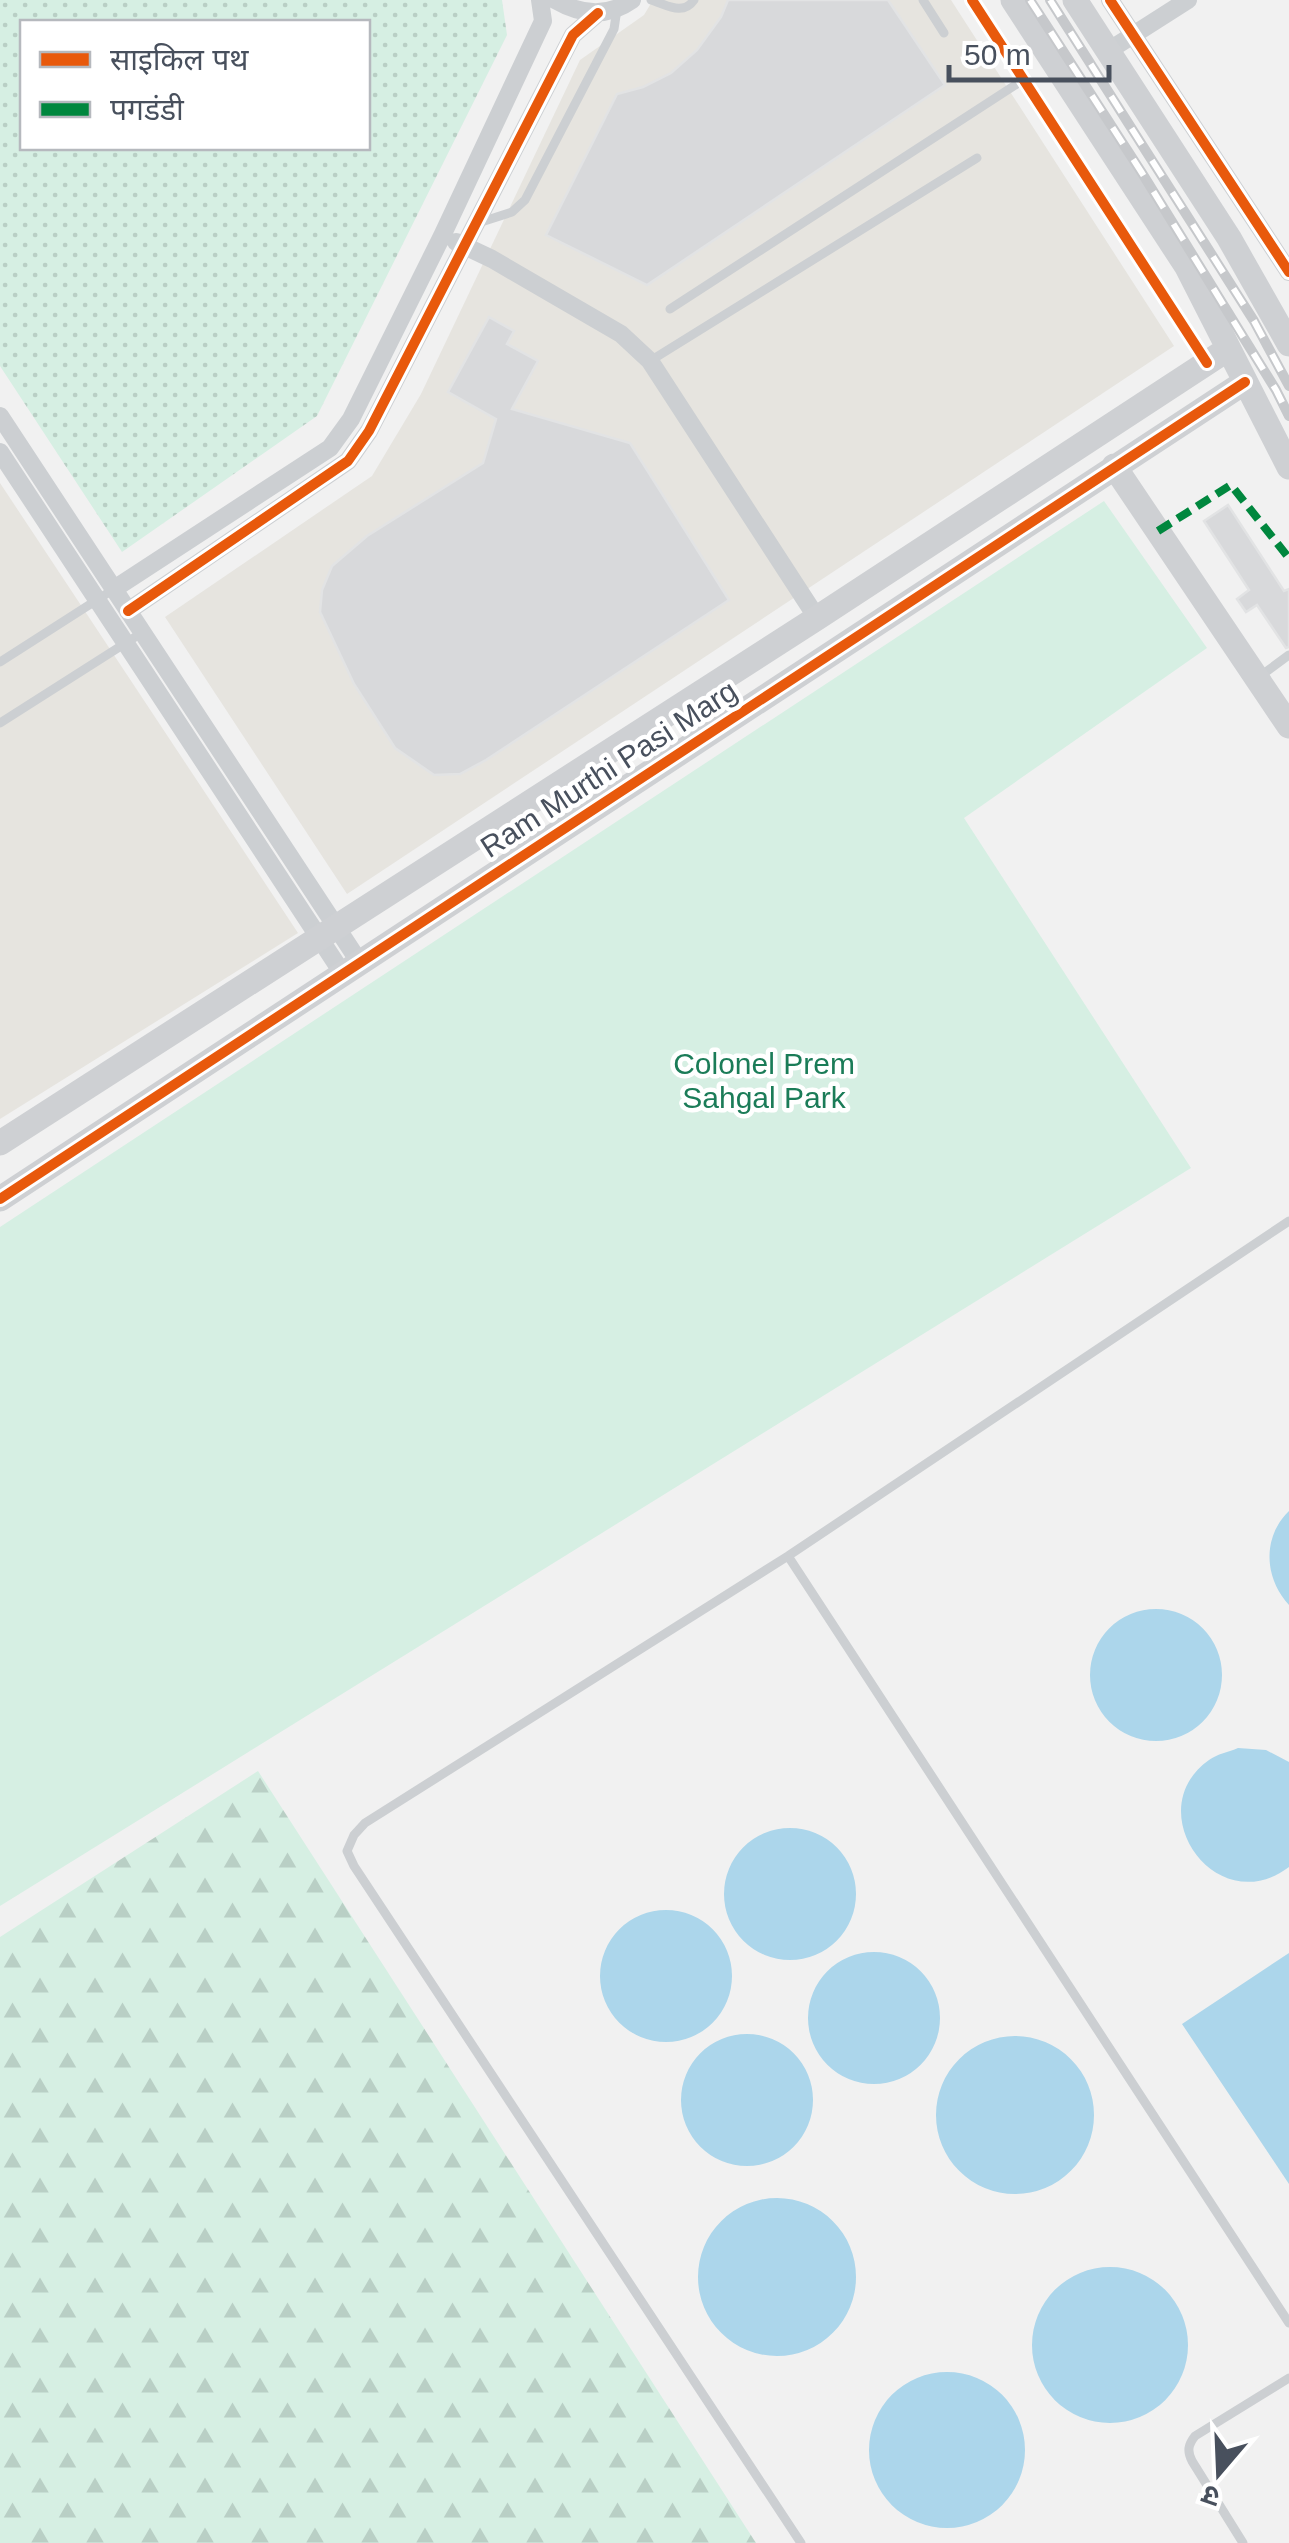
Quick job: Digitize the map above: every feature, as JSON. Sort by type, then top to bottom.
[{"type":"street","points":[[106,595],[330,448],[351,418],[442,236],[543,22],[540,0]]},
{"type":"street","points":[[556,0],[570,8],[615,7]]},
{"type":"street","points":[[1013,0],[1187,267],[1218,356],[1245,382],[1289,468]]},
{"type":"street","points":[[1075,0],[1229,238],[1289,344]]},
{"type":"street","points":[[1110,0],[1289,272]]},
{"type":"street","points":[[1108,51],[1188,0]]},
{"type":"street","points":[[128,611],[348,461],[370,431],[572,35],[615,7]]},
{"type":"street","points":[[442,236],[465,245],[622,334],[650,361],[817,618]]},
{"type":"street","name":"Ram Murthi Pasi Marg","points":[[0,1143],[1218,356]]},
{"type":"street","name":"Ram Murthi Pasi Marg","points":[[0,1200],[1245,382]]},
{"type":"street","points":[[0,416],[106,595],[125,644],[328,931]]},
{"type":"street","points":[[0,452],[106,595],[128,611],[352,969]]},
{"type":"street","points":[[1114,466],[1289,726]]},
{"type":"lane","points":[[651,0],[681,10],[694,0]]},
{"type":"lane","points":[[923,0],[944,33]]},
{"type":"lane","points":[[972,0],[1022,80],[1218,356]]},
{"type":"lane","points":[[476,224],[512,212],[526,200],[614,29],[615,7]]},
{"type":"lane","points":[[670,309],[1022,80]]},
{"type":"lane","points":[[650,361],[977,158]]},
{"type":"lane","points":[[0,662],[106,595]]},
{"type":"lane","points":[[0,723],[142,632]]},
{"type":"lane","points":[[1257,678],[1289,655]]},
{"type":"lane","points":[[801,2543],[348,1851],[354,1835],[366,1823],[788,1556],[1289,1221]]},
{"type":"lane","points":[[788,1556],[1289,2323]]},
{"type":"lane","points":[[1243,2543],[1192,2461],[1189,2443],[1289,2378]]},
{"type":"shaded area","points":[[653,0],[951,0],[1174,346],[347,894],[165,617],[372,476],[421,394],[580,60],[644,15]]},
{"type":"shaded area","points":[[0,483],[298,933],[0,1119]]},
{"type":"green space","points":[[0,0],[502,0],[507,35],[317,416],[122,552],[0,366]]},
{"type":"green space","name":"Colonel Prem Sahgal Park","points":[[1104,501],[1207,648],[964,818],[1191,1168],[0,1906],[0,1227]]},
{"type":"green space","points":[[258,1771],[756,2543],[0,2543],[0,1937]]},
{"type":"water","points":[[1289,1511],[1289,1605],[1275,1583],[1270,1558],[1274,1533]]},
{"type":"water","points":[[1156,1609],[1181,1614],[1203,1628],[1217,1650],[1222,1675],[1217,1700],[1203,1722],[1181,1736],[1156,1741],[1131,1736],[1109,1722],[1095,1700],[1090,1675],[1095,1650],[1109,1628],[1131,1614]]},
{"type":"water","points":[[1238,1748],[1266,1750],[1289,1762],[1289,1867],[1262,1880],[1236,1881],[1213,1870],[1195,1853],[1184,1830],[1181,1806],[1189,1781],[1209,1760]]},
{"type":"water","points":[[790,1828],[815,1833],[837,1847],[851,1869],[856,1894],[851,1919],[837,1941],[815,1955],[790,1960],[765,1955],[743,1941],[729,1919],[724,1894],[729,1869],[743,1847],[765,1833]]},
{"type":"water","points":[[666,1910],[691,1915],[713,1929],[727,1951],[732,1976],[727,2001],[713,2023],[691,2037],[666,2042],[641,2037],[619,2023],[605,2001],[600,1976],[605,1951],[619,1929],[641,1915]]},
{"type":"water","points":[[874,1952],[899,1957],[921,1971],[935,1993],[940,2018],[935,2043],[921,2065],[899,2079],[874,2084],[849,2079],[827,2065],[813,2043],[808,2018],[813,1993],[827,1971],[849,1957]]},
{"type":"water","points":[[1289,1953],[1289,2184],[1182,2024]]},
{"type":"water","points":[[747,2034],[772,2039],[794,2053],[808,2075],[813,2100],[808,2125],[794,2147],[772,2161],[747,2166],[722,2161],[700,2147],[686,2125],[681,2100],[686,2075],[700,2053],[722,2039]]},
{"type":"water","points":[[1015,2036],[1045,2042],[1071,2059],[1088,2085],[1094,2115],[1088,2145],[1071,2171],[1045,2188],[1015,2194],[985,2188],[959,2171],[942,2145],[936,2115],[942,2085],[959,2059],[985,2042]]},
{"type":"water","points":[[777,2198],[807,2204],[833,2221],[850,2247],[856,2277],[850,2307],[833,2333],[807,2350],[777,2356],[747,2350],[721,2333],[704,2307],[698,2277],[704,2247],[721,2221],[747,2204]]},
{"type":"water","points":[[1110,2267],[1140,2273],[1165,2290],[1182,2315],[1188,2345],[1182,2375],[1165,2400],[1140,2417],[1110,2423],[1080,2417],[1055,2400],[1038,2375],[1032,2345],[1038,2315],[1055,2290],[1080,2273]]},
{"type":"water","points":[[947,2372],[977,2377],[1002,2395],[1020,2420],[1025,2450],[1020,2480],[1002,2505],[977,2523],[947,2528],[917,2523],[892,2505],[874,2480],[869,2450],[874,2420],[892,2395],[917,2377]]},
{"type":"building","points":[[728,0],[888,0],[945,85],[647,285],[546,235],[617,94],[671,73],[697,50],[721,17]]},
{"type":"building","points":[[489,317],[514,331],[507,344],[538,361],[512,409],[630,443],[729,600],[486,760],[460,774],[434,775],[395,748],[354,684],[320,612],[322,590],[332,566],[367,536],[483,463],[496,419],[448,392]]},
{"type":"building","points":[[1228,505],[1284,591],[1289,589],[1289,647],[1257,605],[1246,612],[1237,599],[1249,590],[1204,521]]},
{"type":"railway","points":[[1030,0],[1142,173],[1289,416]]},
{"type":"railway","points":[[1050,0],[1254,321],[1289,386]]},
{"type":"marked path","points":[[1158,531],[1231,485],[1288,557]]},
{"type":"cycle path","points":[[972,0],[1207,363]]},
{"type":"cycle path","points":[[1110,0],[1289,272]]},
{"type":"cycle path","points":[[128,611],[348,461],[369,431],[573,35],[598,13]]},
{"type":"cycle path","points":[[0,1199],[1245,382]]}]
